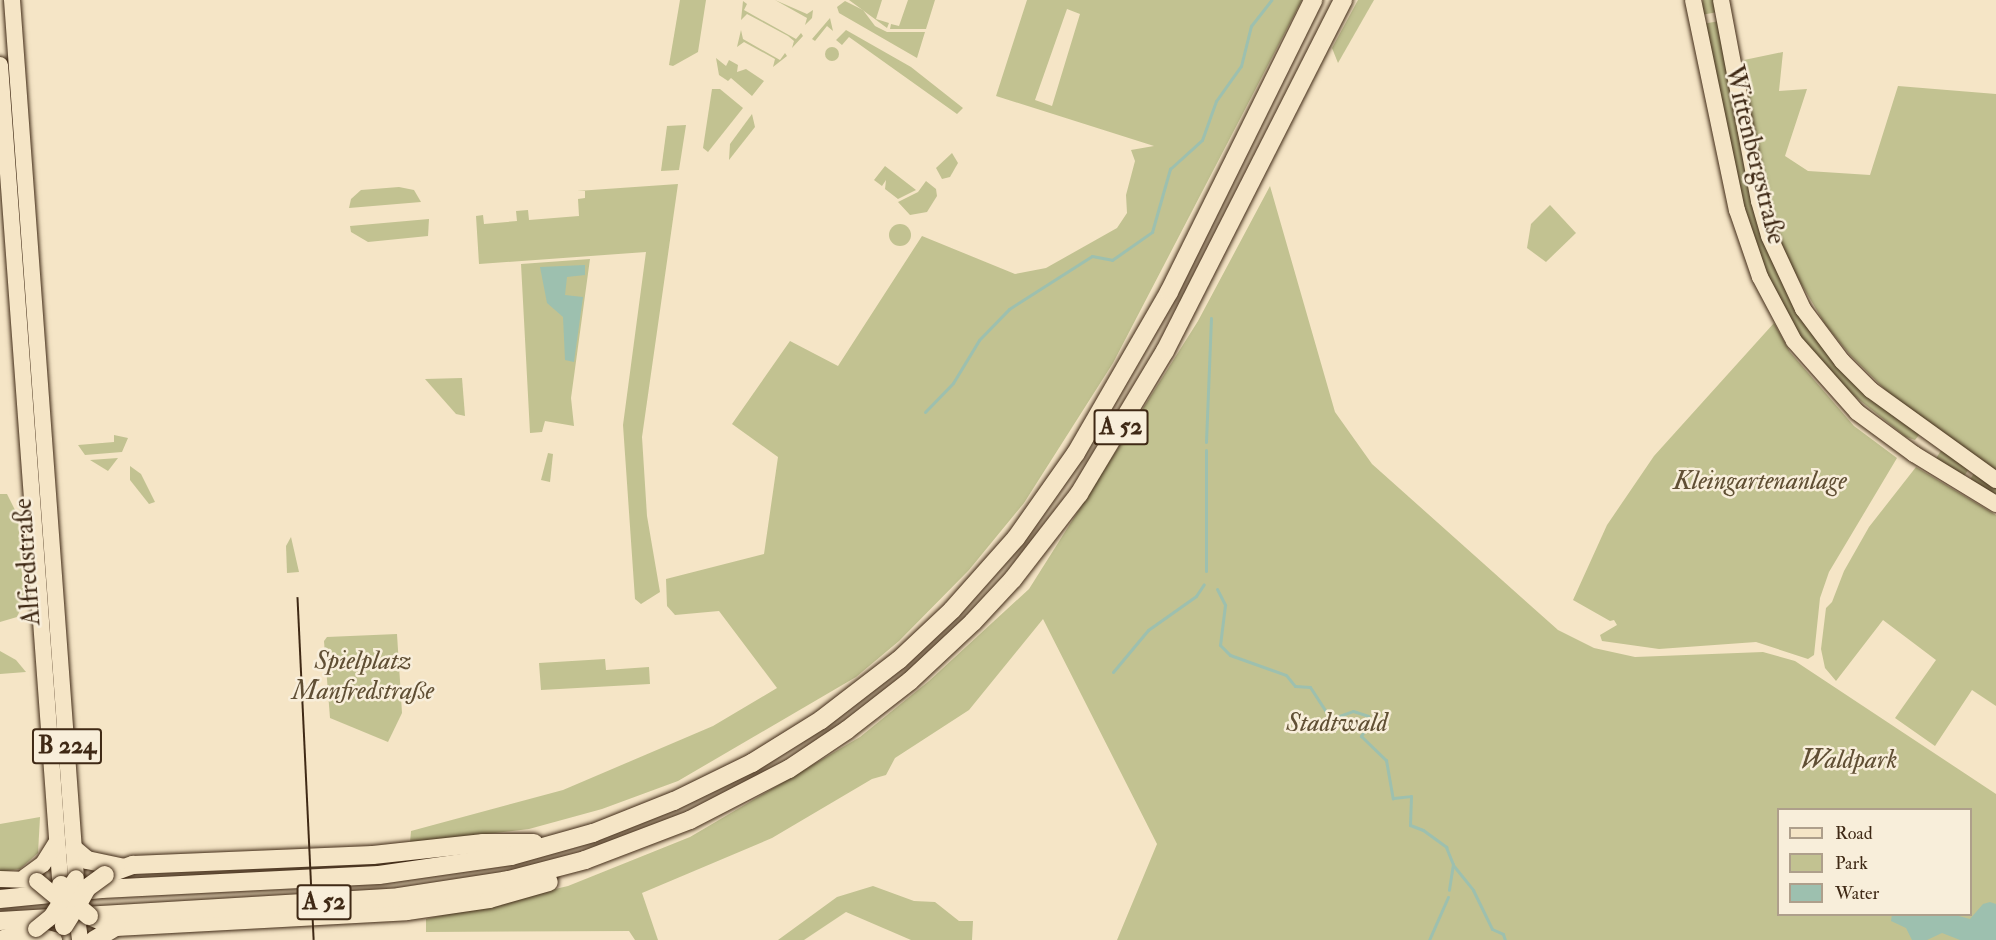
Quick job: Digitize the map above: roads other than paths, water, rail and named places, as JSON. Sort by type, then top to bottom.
[{"type":"highway","name":"A 52","points":[[0,899],[102,889],[410,872],[489,860],[563,843],[700,789],[801,733],[899,660],[996,562],[1076,453],[1125,373],[1169,292],[1313,0]]},
{"type":"highway","name":"A 52","points":[[0,921],[427,894],[526,876],[640,841],[762,784],[847,730],[933,661],[1013,579],[1074,500],[1142,393],[1343,0]]},
{"type":"highway","points":[[123,867],[105,875],[87,888],[67,911],[108,925],[447,907],[489,899],[585,870],[640,841]]},
{"type":"highway","points":[[74,849],[87,860],[123,867],[373,855],[483,843],[563,843]]},
{"type":"highway","points":[[94,940],[108,925]]},
{"type":"main road","name":"Alfredstraße","points":[[12,0],[74,849],[67,911]]},
{"type":"main road","name":"Wittenbergstraße","points":[[1693,0],[1730,182],[1760,277],[1794,340],[1826,380],[1857,412],[1914,454],[1996,504]]},
{"type":"main road","name":"Wittenbergstraße","points":[[1721,0],[1759,201],[1784,270],[1803,309],[1842,360],[1871,390],[1996,480]]},
{"type":"main road","name":"Alfredstraße","points":[[0,65],[56,843],[67,911]]},
{"type":"main road","points":[[1914,454],[1930,434]]},
{"type":"main road","points":[[31,879],[56,843]]},
{"type":"main road","points":[[0,879],[31,879],[67,911]]},
{"type":"main road","points":[[0,939],[32,931],[67,911]]},
{"type":"main road","points":[[32,931],[67,911]]},
{"type":"water","points":[[585,265],[585,275],[567,277],[565,295],[583,297],[574,362],[565,360],[563,317],[547,303],[540,267]]},
{"type":"water","points":[[1990,902],[1996,904],[1996,940],[1960,940],[1942,933],[1927,940],[1912,940],[1906,928],[1891,921],[1892,916],[1959,916],[1970,919],[1983,904]]},
{"type":"waterway","points":[[925,412],[953,383],[979,340],[1009,309],[1092,256],[1112,260],[1152,232],[1170,169],[1202,140],[1216,101],[1241,66],[1251,26],[1271,0]]},
{"type":"waterway","points":[[1206,442],[1211,318]]},
{"type":"waterway","points":[[1206,450],[1206,571]]},
{"type":"waterway","points":[[1113,672],[1148,630],[1196,596],[1204,584]]},
{"type":"waterway","points":[[1217,589],[1225,605],[1220,645],[1230,655],[1286,675],[1295,686],[1310,687],[1331,719],[1353,711],[1368,716],[1370,723],[1361,736],[1386,760],[1393,798],[1411,796],[1410,825],[1423,830],[1446,847],[1453,864],[1449,890]]},
{"type":"waterway","points":[[1453,865],[1473,890],[1492,929],[1503,934],[1505,940]]},
{"type":"waterway","points":[[1429,940],[1448,897]]},
{"type":"tram line","points":[[298,598],[314,940]]},
{"type":"park label","name":"Kleingartenanlage","points":[[1760,482]]},
{"type":"park label","name":"Spielplatz Manfredstraße","points":[[363,677]]},
{"type":"park label","name":"Stadtwald","points":[[1337,724]]},
{"type":"park label","name":"Waldpark","points":[[1849,761]]}]
